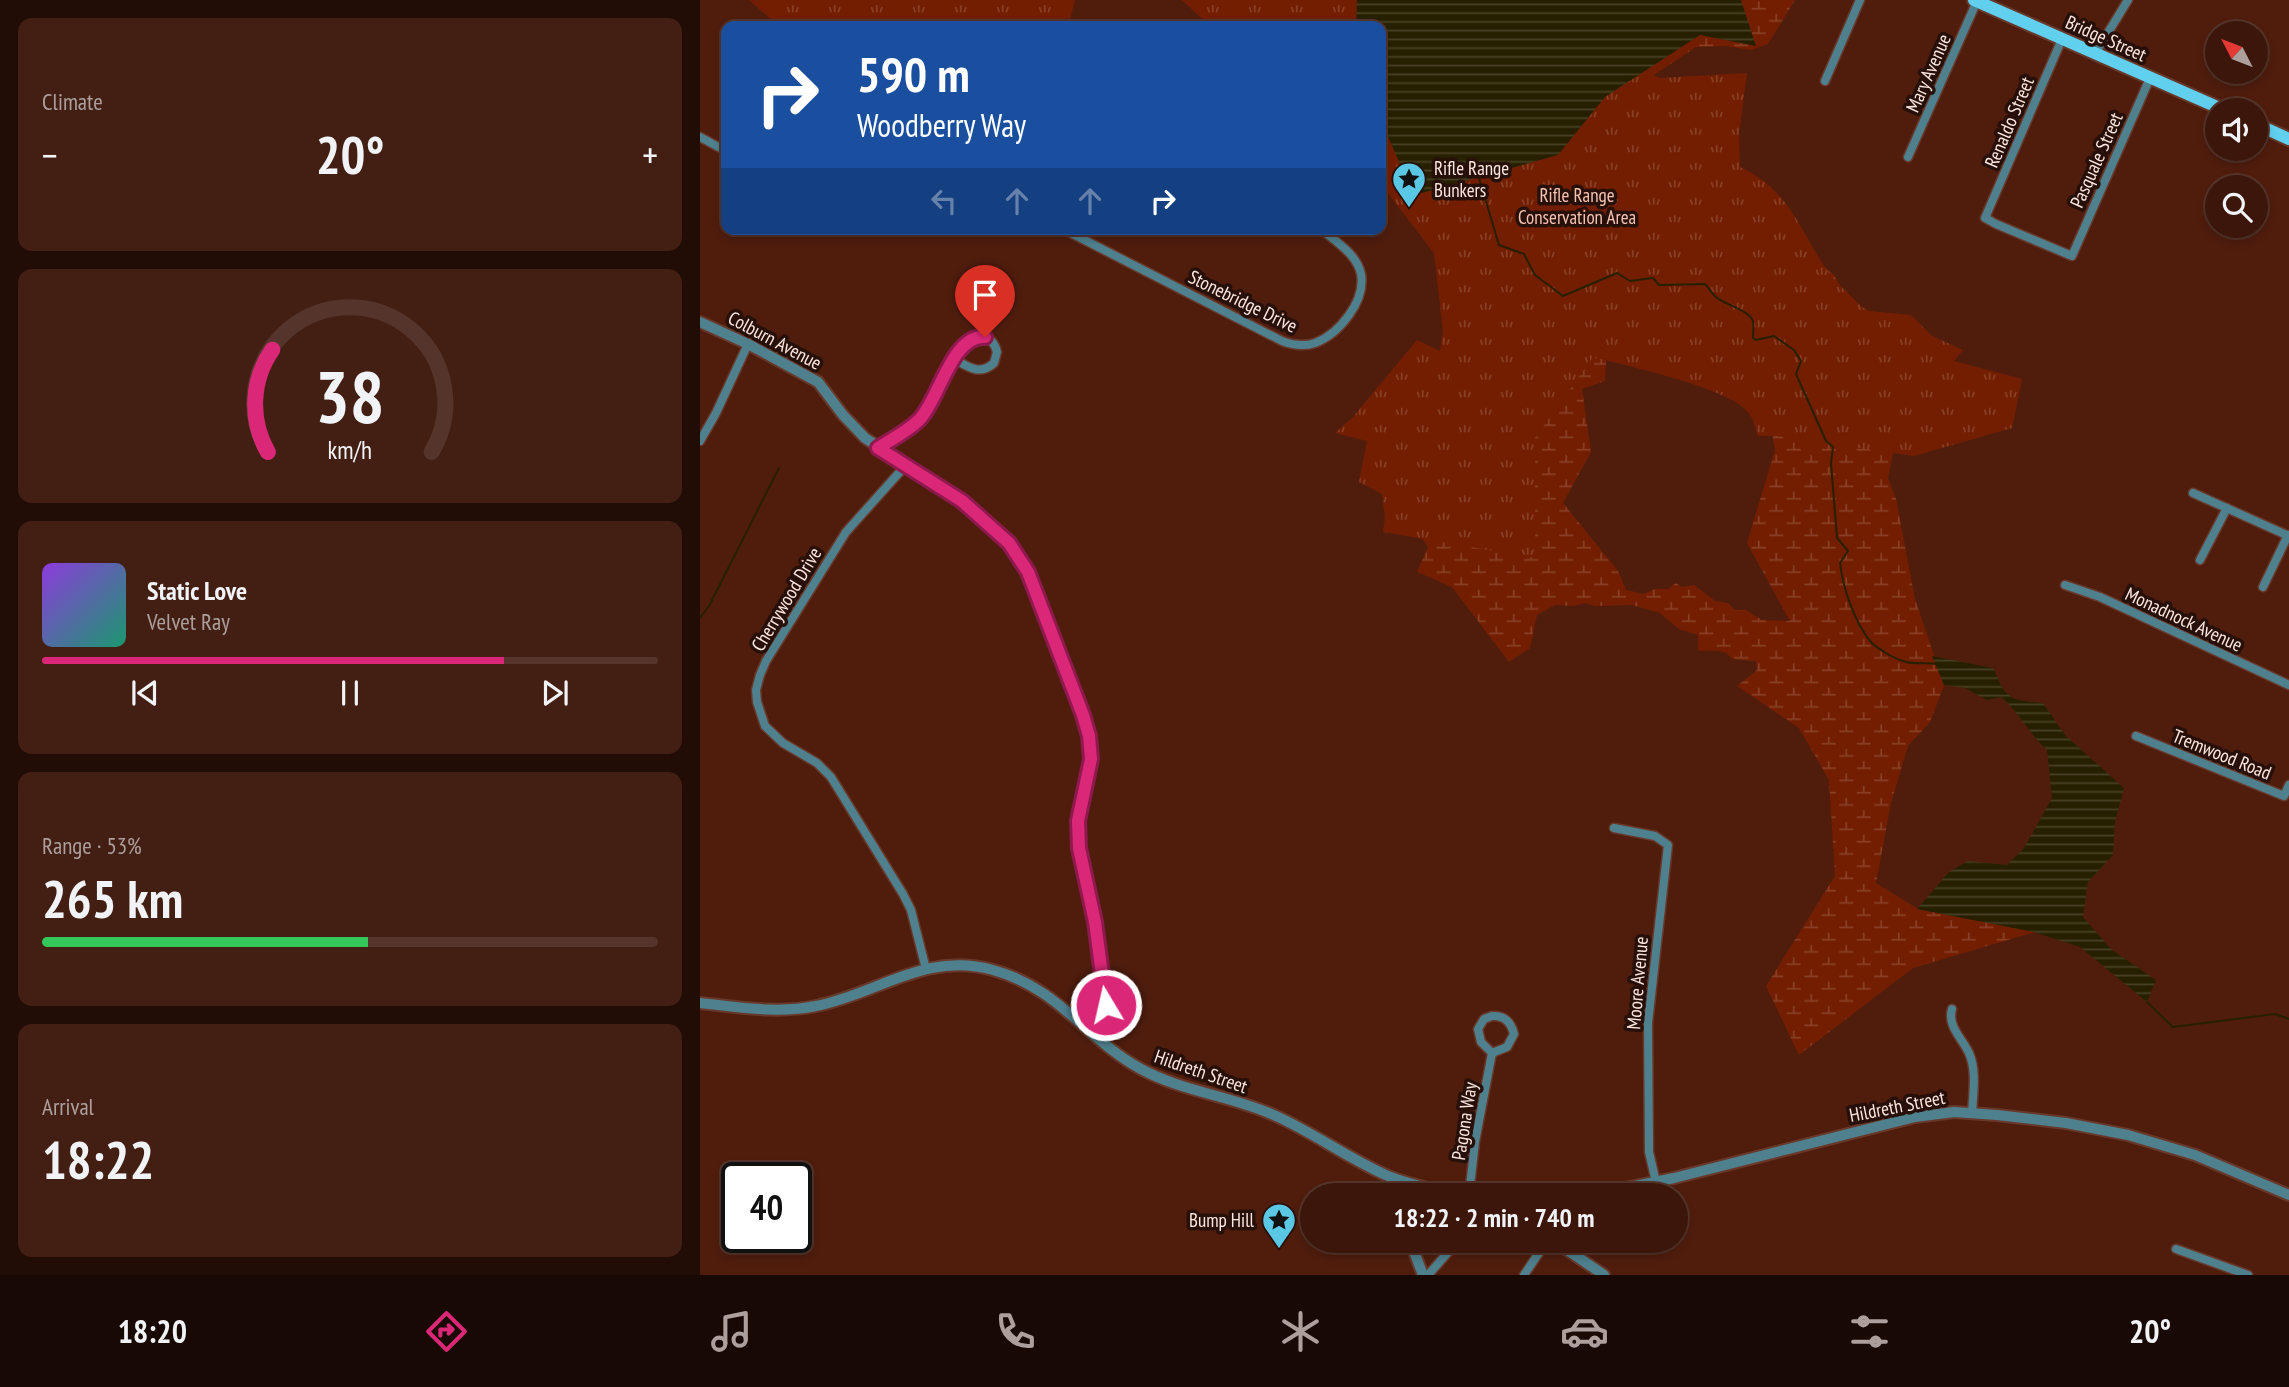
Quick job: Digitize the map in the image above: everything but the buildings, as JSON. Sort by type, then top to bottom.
[{"type":"main road","name":"Bridge Street","points":[[1975,1],[2205,102]]},
{"type":"main road","points":[[2268,129],[2289,139]]},
{"type":"street","points":[[1825,81],[1860,0]]},
{"type":"street","points":[[2095,54],[2128,0]]},
{"type":"street","name":"Mary Avenue","points":[[1908,157],[1975,1]]},
{"type":"street","name":"Renaldo Street","points":[[2062,39],[1985,218],[2072,256]]},
{"type":"street","name":"Pasquale Street","points":[[2072,256],[2150,78]]},
{"type":"street","points":[[700,137],[721,148]]},
{"type":"street","name":"Stonebridge Drive","points":[[1075,235],[1282,341],[1302,346],[1314,344],[1334,332],[1351,311],[1360,286],[1361,274],[1356,263],[1349,253],[1328,235]]},
{"type":"street","name":"Colburn Avenue","points":[[700,322],[748,344],[818,382],[843,415],[878,448],[962,501],[1009,543],[1028,572],[1089,736],[1091,759],[1078,821],[1079,848],[1095,922],[1099,966],[1109,1021],[1104,1043]]},
{"type":"street","points":[[878,448],[920,419],[954,359],[965,344],[977,337],[985,337],[992,341],[997,352],[994,363],[984,370],[975,370],[954,359]]},
{"type":"street","points":[[700,441],[748,344]]},
{"type":"street","name":"Cherrywood Drive","points":[[906,465],[858,517],[821,572],[766,661],[757,690],[757,702],[765,726],[831,777],[911,910],[926,968]]},
{"type":"street","points":[[2193,493],[2288,535],[2263,587]]},
{"type":"street","points":[[2200,560],[2227,508]]},
{"type":"street","name":"Monadnock Avenue","points":[[2065,585],[2100,597],[2289,685]]},
{"type":"street","name":"Tremwood Road","points":[[2136,736],[2284,796],[2289,785]]},
{"type":"street","name":"Moore Avenue","points":[[1614,828],[1656,836],[1668,845],[1648,1023],[1649,1152],[1656,1182]]},
{"type":"street","name":"Hildreth Street","points":[[700,1003],[787,1011],[830,1002],[926,968],[962,965],[991,969],[1036,987],[1060,1003],[1104,1043],[1140,1068],[1160,1078],[1275,1115],[1362,1163],[1408,1183]]},
{"type":"street","points":[[1952,1009],[1950,1021],[1968,1051],[1973,1068],[1972,1114]]},
{"type":"street","points":[[1498,1016],[1507,1020],[1514,1034],[1507,1046],[1492,1053],[1481,1042],[1478,1029],[1484,1019],[1498,1016]]},
{"type":"street","name":"Pagona Way","points":[[1470,1183],[1475,1142],[1492,1053]]},
{"type":"street","name":"Hildreth Street","points":[[1651,1183],[1915,1117],[1954,1112],[2066,1123],[2146,1139],[2195,1155],[2289,1195]]},
{"type":"street","points":[[1395,1179],[1396,1183]]},
{"type":"street","points":[[2176,1249],[2248,1275]]},
{"type":"street","points":[[1416,1253],[1426,1275],[1447,1253]]},
{"type":"street","points":[[1524,1275],[1539,1253]]},
{"type":"street","points":[[1572,1253],[1604,1275]]},
{"type":"green space","points":[[749,0],[1075,0],[1069,21],[773,21]]},
{"type":"green space","name":"Rifle Range Conservation Area","points":[[1182,0],[1488,0],[1660,78],[1747,73],[1739,134],[1740,167],[1756,176],[1781,197],[1828,272],[1862,307],[1869,311],[1911,315],[1932,336],[1963,350],[1954,361],[2022,379],[2012,428],[1914,456],[1778,436],[1758,436],[1749,413],[1736,402],[1675,378],[1593,357],[1535,438],[1535,558],[1383,532],[1385,517],[1382,494],[1359,482],[1367,441],[1335,433],[1353,417],[1417,340],[1440,351],[1443,331],[1434,253],[1386,191],[1386,21],[1205,21]]},
{"type":"green space","points":[[1345,0],[1795,0],[1768,44],[1751,50],[1726,46],[1696,47],[1621,97],[1784,230],[1835,276],[1854,322],[1895,444],[1888,478],[1896,499],[1915,599],[1944,685],[1930,722],[1908,746],[1891,803],[1876,883],[1918,909],[2035,932],[1913,968],[1799,1055],[1766,986],[1835,876],[1829,780],[1799,728],[1737,686],[1757,670],[1756,661],[1732,659],[1721,651],[1698,650],[1698,635],[1679,629],[1660,613],[1632,605],[1595,606],[1585,603],[1573,606],[1555,605],[1537,615],[1530,648],[1509,662],[1452,587],[1417,572],[1428,547],[1417,531],[1465,346],[1386,45],[1386,21],[1374,21]],"holes":[[[1607,345],[1767,404],[1775,450],[1747,543],[1790,621],[1762,620],[1746,610],[1735,610],[1728,603],[1715,601],[1694,585],[1682,587],[1676,583],[1668,589],[1654,589],[1644,594],[1626,590],[1618,571],[1563,503],[1591,452],[1582,389],[1605,381]]]},
{"type":"shaded area","points":[[1357,0],[1741,0],[1756,46],[1700,35],[1605,97],[1558,155],[1422,193],[1411,189],[1386,132],[1386,21],[1356,21]]},
{"type":"shaded area","points":[[1932,656],[1993,668],[2002,687],[2010,696],[2023,701],[2043,703],[2065,735],[2124,788],[2115,821],[2113,855],[2088,882],[2083,917],[2112,950],[2156,980],[2147,1002],[2080,947],[2034,932],[1917,909],[1949,872],[1968,861],[2007,865],[2024,848],[2052,798],[2047,750],[2013,709],[2001,697],[1987,700],[1965,688],[1944,685]]},
{"type":"waterway","points":[[1479,178],[1499,245],[1524,254],[1535,275],[1563,296],[1617,273],[1630,281],[1653,278],[1659,285],[1705,284],[1719,300],[1751,317],[1753,338],[1756,340],[1774,336],[1794,350],[1801,361],[1796,374],[1826,441],[1833,447],[1831,463],[1837,538],[1848,551],[1840,563],[1854,614],[1870,641],[1894,658],[1907,662],[1936,664]]},
{"type":"waterway","points":[[700,618],[709,606],[779,468]]},
{"type":"waterway","points":[[2147,1002],[2173,1027],[2275,1014],[2289,1019]]},
{"type":"place","name":"Rifle Range Bunkers","points":[[1409,209]]},
{"type":"place","name":"Bump Hill","points":[[1279,1250]]},
{"type":"route","points":[[985,337],[973,338],[962,348],[920,419],[878,448],[962,501],[1009,543],[1028,572],[1089,736],[1091,759],[1078,821],[1079,848],[1095,922],[1106,1005]]}]
